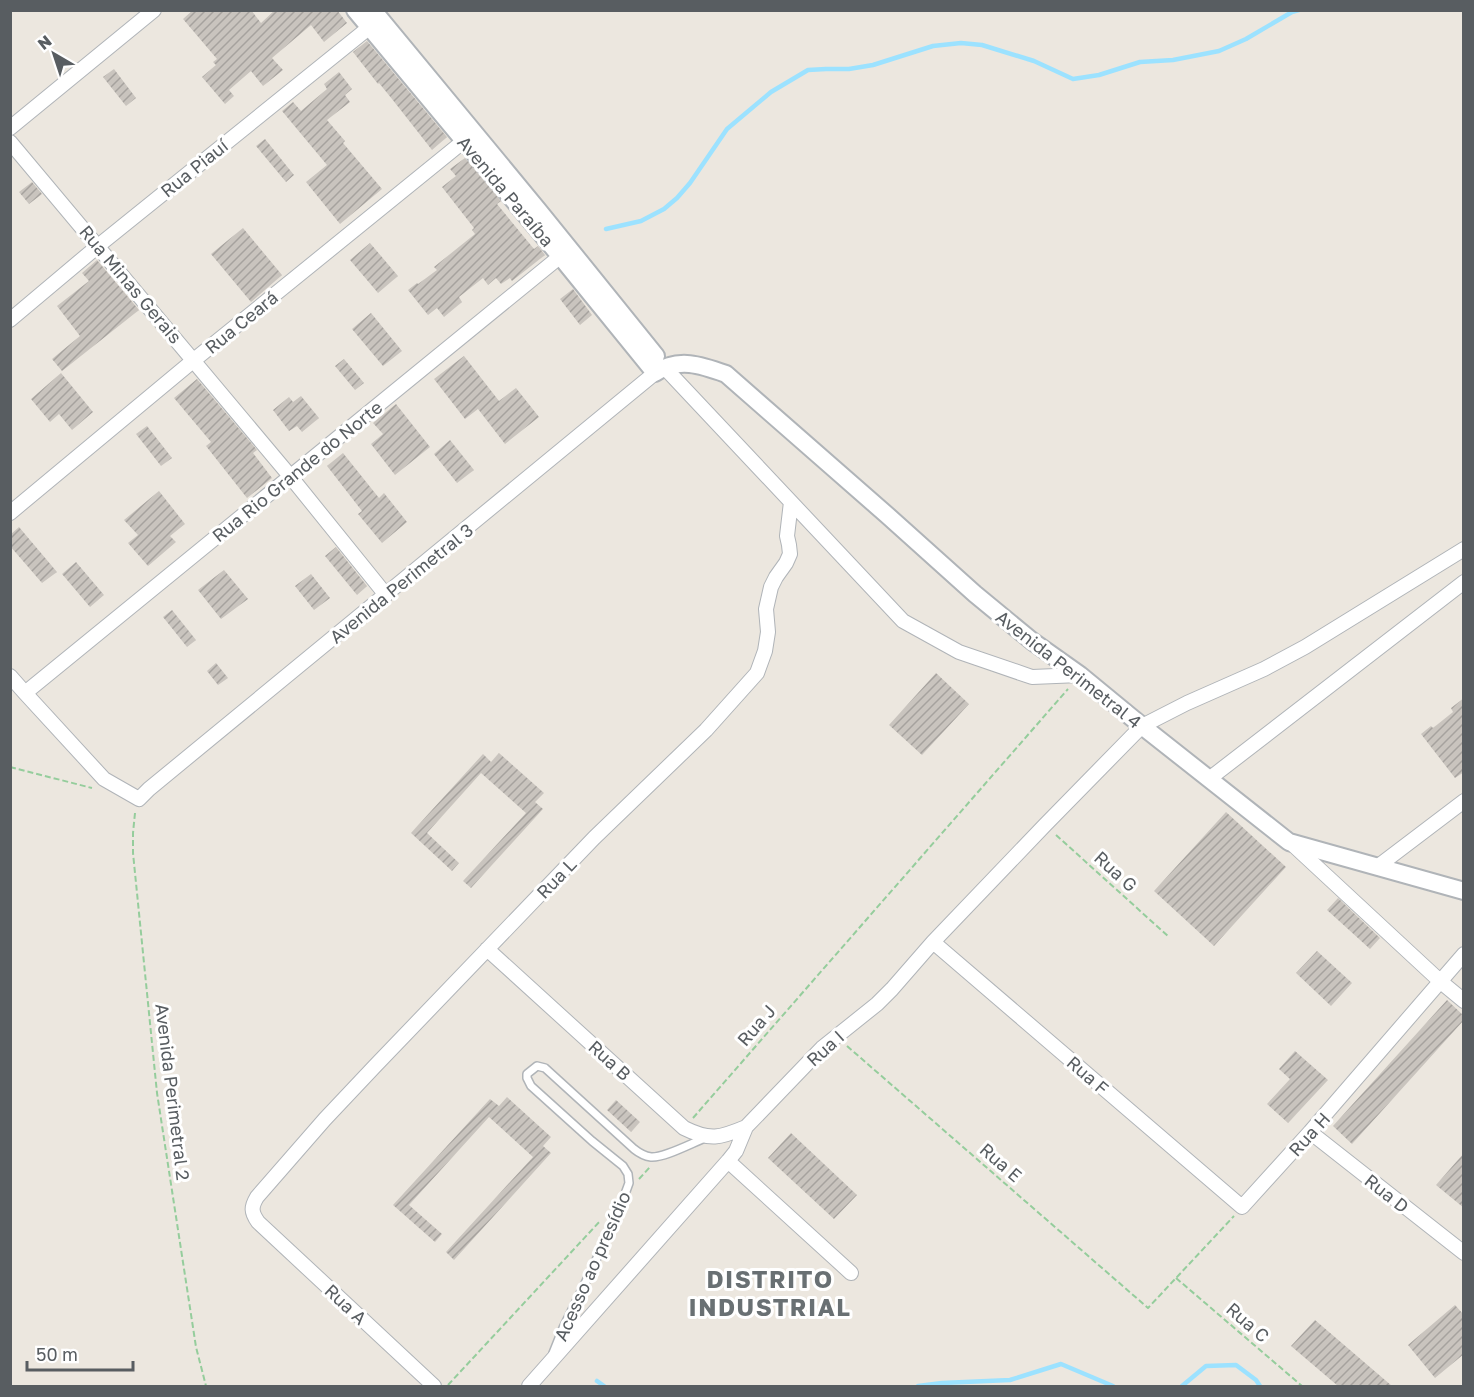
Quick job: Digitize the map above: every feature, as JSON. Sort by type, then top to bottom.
[{"type":"street","points":[[10,128],[154,10]]},
{"type":"street","name":"Avenida Paraíba","points":[[355,10],[374,19],[660,370]]},
{"type":"street","name":"Rua Piauí","points":[[10,320],[374,19]]},
{"type":"street","name":"Rua Ceará","points":[[10,513],[469,137]]},
{"type":"street","name":"Rua Minas Gerais","points":[[10,142],[194,360],[386,595]]},
{"type":"street","name":"Rua Rio Grande do Norte","points":[[25,693],[565,252]]},
{"type":"street","name":"Avenida Perimetral 4","points":[[660,370],[682,364],[692,364],[726,374],[975,594],[1290,842],[1464,1001]]},
{"type":"street","points":[[660,370],[791,502],[903,621],[959,652],[1032,677],[1080,675]]},
{"type":"street","name":"Avenida Perimetral 3","points":[[139,799],[660,370]]},
{"type":"street","name":"Rua L","points":[[258,1222],[252,1213],[252,1205],[257,1197],[332,1112],[594,838],[706,730],[757,673],[765,651],[768,632],[766,609],[771,587],[790,554],[787,537],[791,502]]},
{"type":"street","name":"Rua I","points":[[530,1386],[728,1161],[736,1150],[746,1127],[822,1048],[877,1004],[933,942],[1142,726],[1264,669],[1305,647],[1463,552]]},
{"type":"street","points":[[1209,779],[1464,582]]},
{"type":"street","points":[[10,676],[104,779],[139,799]]},
{"type":"street","points":[[1377,867],[1464,801]]},
{"type":"street","points":[[1290,842],[1464,891]]},
{"type":"street","name":"Rua F","points":[[933,942],[1242,1207]]},
{"type":"street","name":"Rua B","points":[[487,949],[684,1128],[708,1137]]},
{"type":"street","name":"Rua H","points":[[1242,1207],[1464,954]]},
{"type":"street","points":[[708,1137],[719,1137],[746,1127]]},
{"type":"street","name":"Rua D","points":[[1310,1132],[1464,1253]]},
{"type":"street","points":[[728,1161],[851,1273]]},
{"type":"street","name":"Rua A","points":[[258,1222],[434,1386]]},
{"type":"lane","name":"Acesso ao presídio","points":[[549,1362],[562,1328],[593,1267],[629,1183],[628,1174],[623,1166],[592,1142],[531,1086],[527,1074],[537,1066],[545,1068],[634,1149],[642,1155],[660,1156]]},
{"type":"lane","points":[[660,1156],[708,1137]]},
{"type":"path","name":"Rua J","points":[[684,1128],[1080,675]]},
{"type":"path","points":[[10,767],[96,789]]},
{"type":"path","name":"Avenida Perimetral 2","points":[[139,799],[135,815],[133,853],[157,1093],[196,1347],[206,1386]]},
{"type":"path","name":"Rua G","points":[[1045,825],[1169,937]]},
{"type":"path","name":"Rua E","points":[[835,1036],[1148,1308],[1176,1278]]},
{"type":"path","points":[[625,1194],[660,1156]]},
{"type":"path","points":[[1176,1278],[1242,1207]]},
{"type":"path","points":[[447,1386],[601,1220]]},
{"type":"path","name":"Rua C","points":[[1176,1278],[1302,1386]]},
{"type":"building","points":[[193,10],[251,10],[261,23],[275,10],[337,10],[347,23],[324,42],[311,25],[272,58],[283,70],[263,86],[251,71],[229,90],[234,96],[225,104],[202,77],[216,65],[213,62],[217,59],[183,19]]},
{"type":"building","points":[[367,41],[447,137],[432,150],[353,52]]},
{"type":"building","points":[[114,69],[136,98],[126,106],[103,77]]},
{"type":"building","points":[[339,72],[352,89],[345,95],[350,102],[327,120],[345,141],[343,143],[382,189],[340,224],[306,182],[327,165],[282,111],[293,102],[301,111],[327,89],[324,84]]},
{"type":"building","points":[[265,139],[294,175],[286,182],[256,146]]},
{"type":"building","points":[[465,158],[501,201],[497,204],[534,249],[538,246],[545,255],[512,281],[510,278],[501,284],[496,278],[488,285],[483,278],[459,297],[462,302],[444,317],[437,308],[428,315],[408,290],[437,270],[434,267],[475,234],[472,230],[474,228],[442,187],[456,176],[450,169]]},
{"type":"building","points":[[32,182],[42,194],[29,204],[19,192]]},
{"type":"building","points":[[243,228],[282,275],[251,302],[211,254]]},
{"type":"building","points":[[370,243],[398,276],[378,293],[350,260]]},
{"type":"building","points":[[97,260],[139,310],[62,371],[52,359],[80,336],[57,306],[89,281],[82,273]]},
{"type":"building","points":[[573,289],[592,315],[580,325],[560,299]]},
{"type":"building","points":[[371,313],[402,351],[383,366],[352,329]]},
{"type":"building","points":[[464,356],[499,401],[516,388],[539,417],[505,444],[478,409],[465,419],[434,379]]},
{"type":"building","points":[[344,359],[364,383],[355,390],[335,366]]},
{"type":"building","points":[[61,373],[93,412],[72,430],[59,414],[50,422],[31,399]]},
{"type":"building","points":[[197,379],[257,450],[253,453],[272,478],[247,498],[206,446],[211,442],[174,398]]},
{"type":"building","points":[[301,396],[319,418],[302,432],[297,426],[289,431],[273,410],[289,397],[293,402]]},
{"type":"building","points":[[396,404],[430,447],[395,475],[371,444],[383,434],[373,423]]},
{"type":"building","points":[[147,426],[172,458],[161,466],[136,434]]},
{"type":"building","points":[[450,440],[474,470],[457,483],[434,454]]},
{"type":"building","points":[[343,453],[379,498],[384,493],[407,522],[382,543],[358,514],[362,511],[327,466]]},
{"type":"building","points":[[159,491],[185,524],[170,536],[176,542],[148,566],[128,543],[138,535],[124,520]]},
{"type":"building","points":[[19,527],[57,572],[42,583],[10,546],[10,535]]},
{"type":"building","points":[[336,547],[367,586],[357,595],[325,556]]},
{"type":"building","points":[[76,562],[104,595],[90,607],[62,574]]},
{"type":"building","points":[[224,570],[248,599],[221,619],[198,590]]},
{"type":"building","points":[[311,574],[330,598],[314,610],[295,586]]},
{"type":"building","points":[[172,610],[196,640],[187,647],[163,617]]},
{"type":"building","points":[[216,663],[228,678],[218,685],[207,671]]},
{"type":"building","points":[[936,673],[969,704],[922,755],[889,725]]},
{"type":"building","points":[[1464,698],[1464,772],[1455,778],[1421,734],[1431,726],[1433,728],[1453,712],[1451,708]]},
{"type":"building","points":[[499,753],[544,793],[535,802],[543,809],[471,888],[463,881],[526,813],[481,773],[427,833],[459,863],[452,871],[411,833],[483,754],[491,762]]},
{"type":"building","points":[[1226,812],[1286,867],[1214,946],[1154,891]]},
{"type":"building","points":[[1338,898],[1380,938],[1370,949],[1327,910]]},
{"type":"building","points":[[1317,951],[1352,983],[1331,1006],[1296,973]]},
{"type":"building","points":[[1447,1000],[1464,1016],[1464,1020],[1352,1144],[1333,1126]]},
{"type":"building","points":[[1295,1051],[1328,1080],[1288,1123],[1267,1104],[1290,1079],[1279,1069]]},
{"type":"building","points":[[507,1097],[551,1137],[543,1146],[551,1153],[454,1260],[446,1252],[533,1157],[489,1117],[409,1205],[442,1234],[435,1242],[393,1205],[490,1099],[499,1106]]},
{"type":"building","points":[[616,1100],[640,1122],[631,1132],[607,1110]]},
{"type":"building","points":[[791,1133],[857,1195],[834,1219],[768,1158]]},
{"type":"building","points":[[1464,1153],[1464,1208],[1436,1185]]},
{"type":"building","points":[[1455,1305],[1464,1315],[1464,1354],[1435,1378],[1408,1345]]},
{"type":"building","points":[[1315,1320],[1392,1386],[1338,1386],[1291,1346]]},
{"type":"waterway","points":[[606,229],[641,221],[664,209],[690,183],[727,129],[771,92],[808,70],[849,69],[873,65],[933,46],[961,43],[982,45],[1034,61],[1073,79],[1099,75],[1140,62],[1173,60],[1219,51],[1299,10]]},
{"type":"waterway","points":[[918,1386],[1010,1380],[1061,1364],[1113,1386]]},
{"type":"waterway","points":[[1182,1386],[1206,1366],[1236,1365],[1256,1380],[1260,1386]]},
{"type":"waterway","points":[[597,1381],[604,1386]]},
{"type":"district","name":"DISTRITO INDUSTRIAL","points":[[770,1292]]}]
